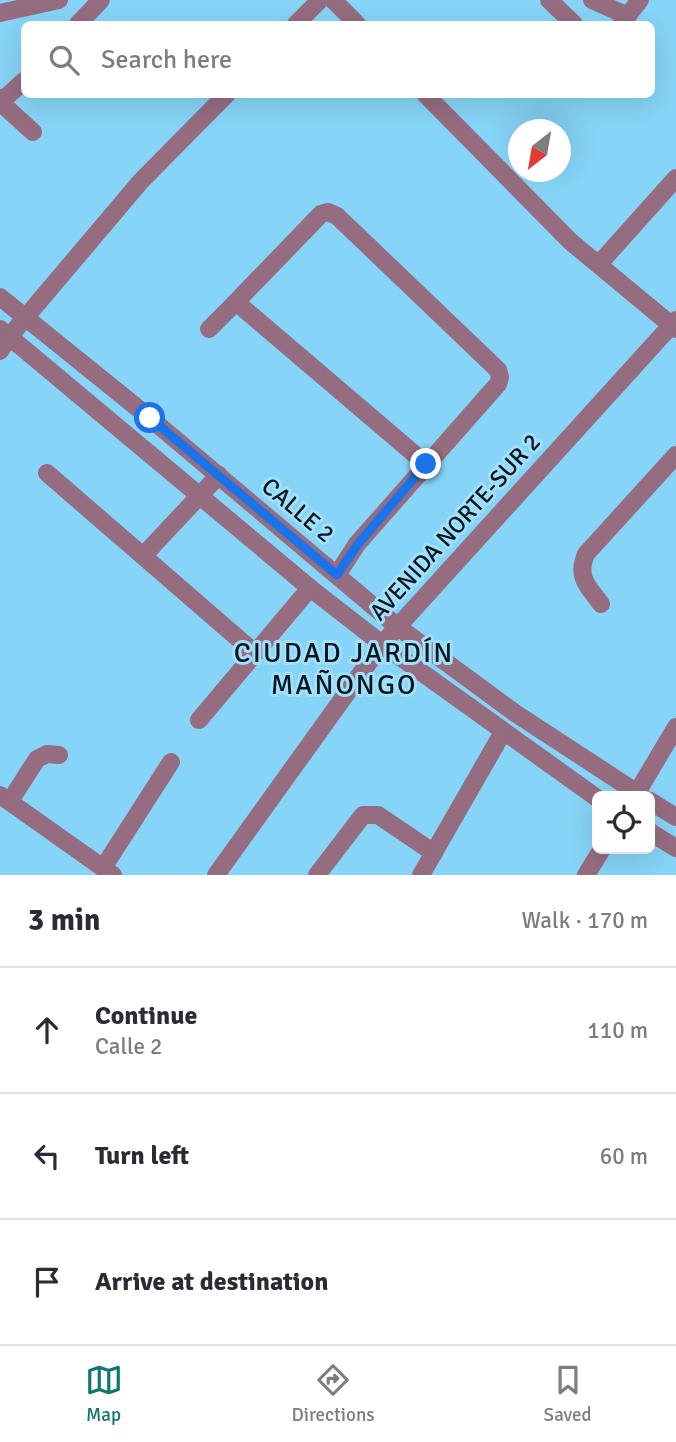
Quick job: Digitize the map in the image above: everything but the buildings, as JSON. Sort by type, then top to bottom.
[{"type":"street","points":[[0,13],[60,0],[74,9],[76,21]]},
{"type":"street","points":[[80,21],[101,0]]},
{"type":"street","points":[[299,21],[320,0]]},
{"type":"street","points":[[333,0],[354,21]]},
{"type":"street","points":[[549,0],[571,21]]},
{"type":"street","points":[[592,0],[624,20],[640,0]]},
{"type":"street","points":[[21,84],[0,100],[33,132]]},
{"type":"street","points":[[223,98],[141,181],[25,319],[3,339],[62,379],[310,588],[382,644],[592,794]]},
{"type":"street","points":[[429,98],[571,242],[674,325]]},
{"type":"street","points":[[598,264],[676,178]]},
{"type":"street","points":[[209,329],[321,214],[328,212],[337,216],[498,370],[498,384],[358,544],[337,575]]},
{"type":"street","name":"CALLE 2","points":[[0,297],[219,475],[398,627],[515,713],[632,791]]},
{"type":"street","points":[[236,302],[426,464]]},
{"type":"street","name":"AVENIDA NORTE-SUR 2","points":[[216,875],[382,644],[674,325]]},
{"type":"street","points":[[601,604],[582,577],[581,565],[586,554],[676,454]]},
{"type":"street","points":[[47,473],[255,653]]},
{"type":"street","points":[[143,556],[219,475]]},
{"type":"street","points":[[199,720],[310,588]]},
{"type":"street","points":[[644,791],[676,727]]},
{"type":"street","points":[[421,875],[503,732]]},
{"type":"street","points":[[59,755],[47,754],[37,759],[5,798],[108,871],[171,762]]},
{"type":"street","name":"CALLE 2","points":[[655,805],[676,817]]},
{"type":"street","points":[[317,875],[363,815],[370,813],[379,815],[434,853]]},
{"type":"street","points":[[655,835],[676,848]]},
{"type":"street","points":[[586,875],[599,854]]},
{"type":"district","name":"CIUDAD JARDÍN MAÑONGO","points":[[344,669]]},
{"type":"route","points":[[150,418],[337,575],[348,556],[426,464]]}]
